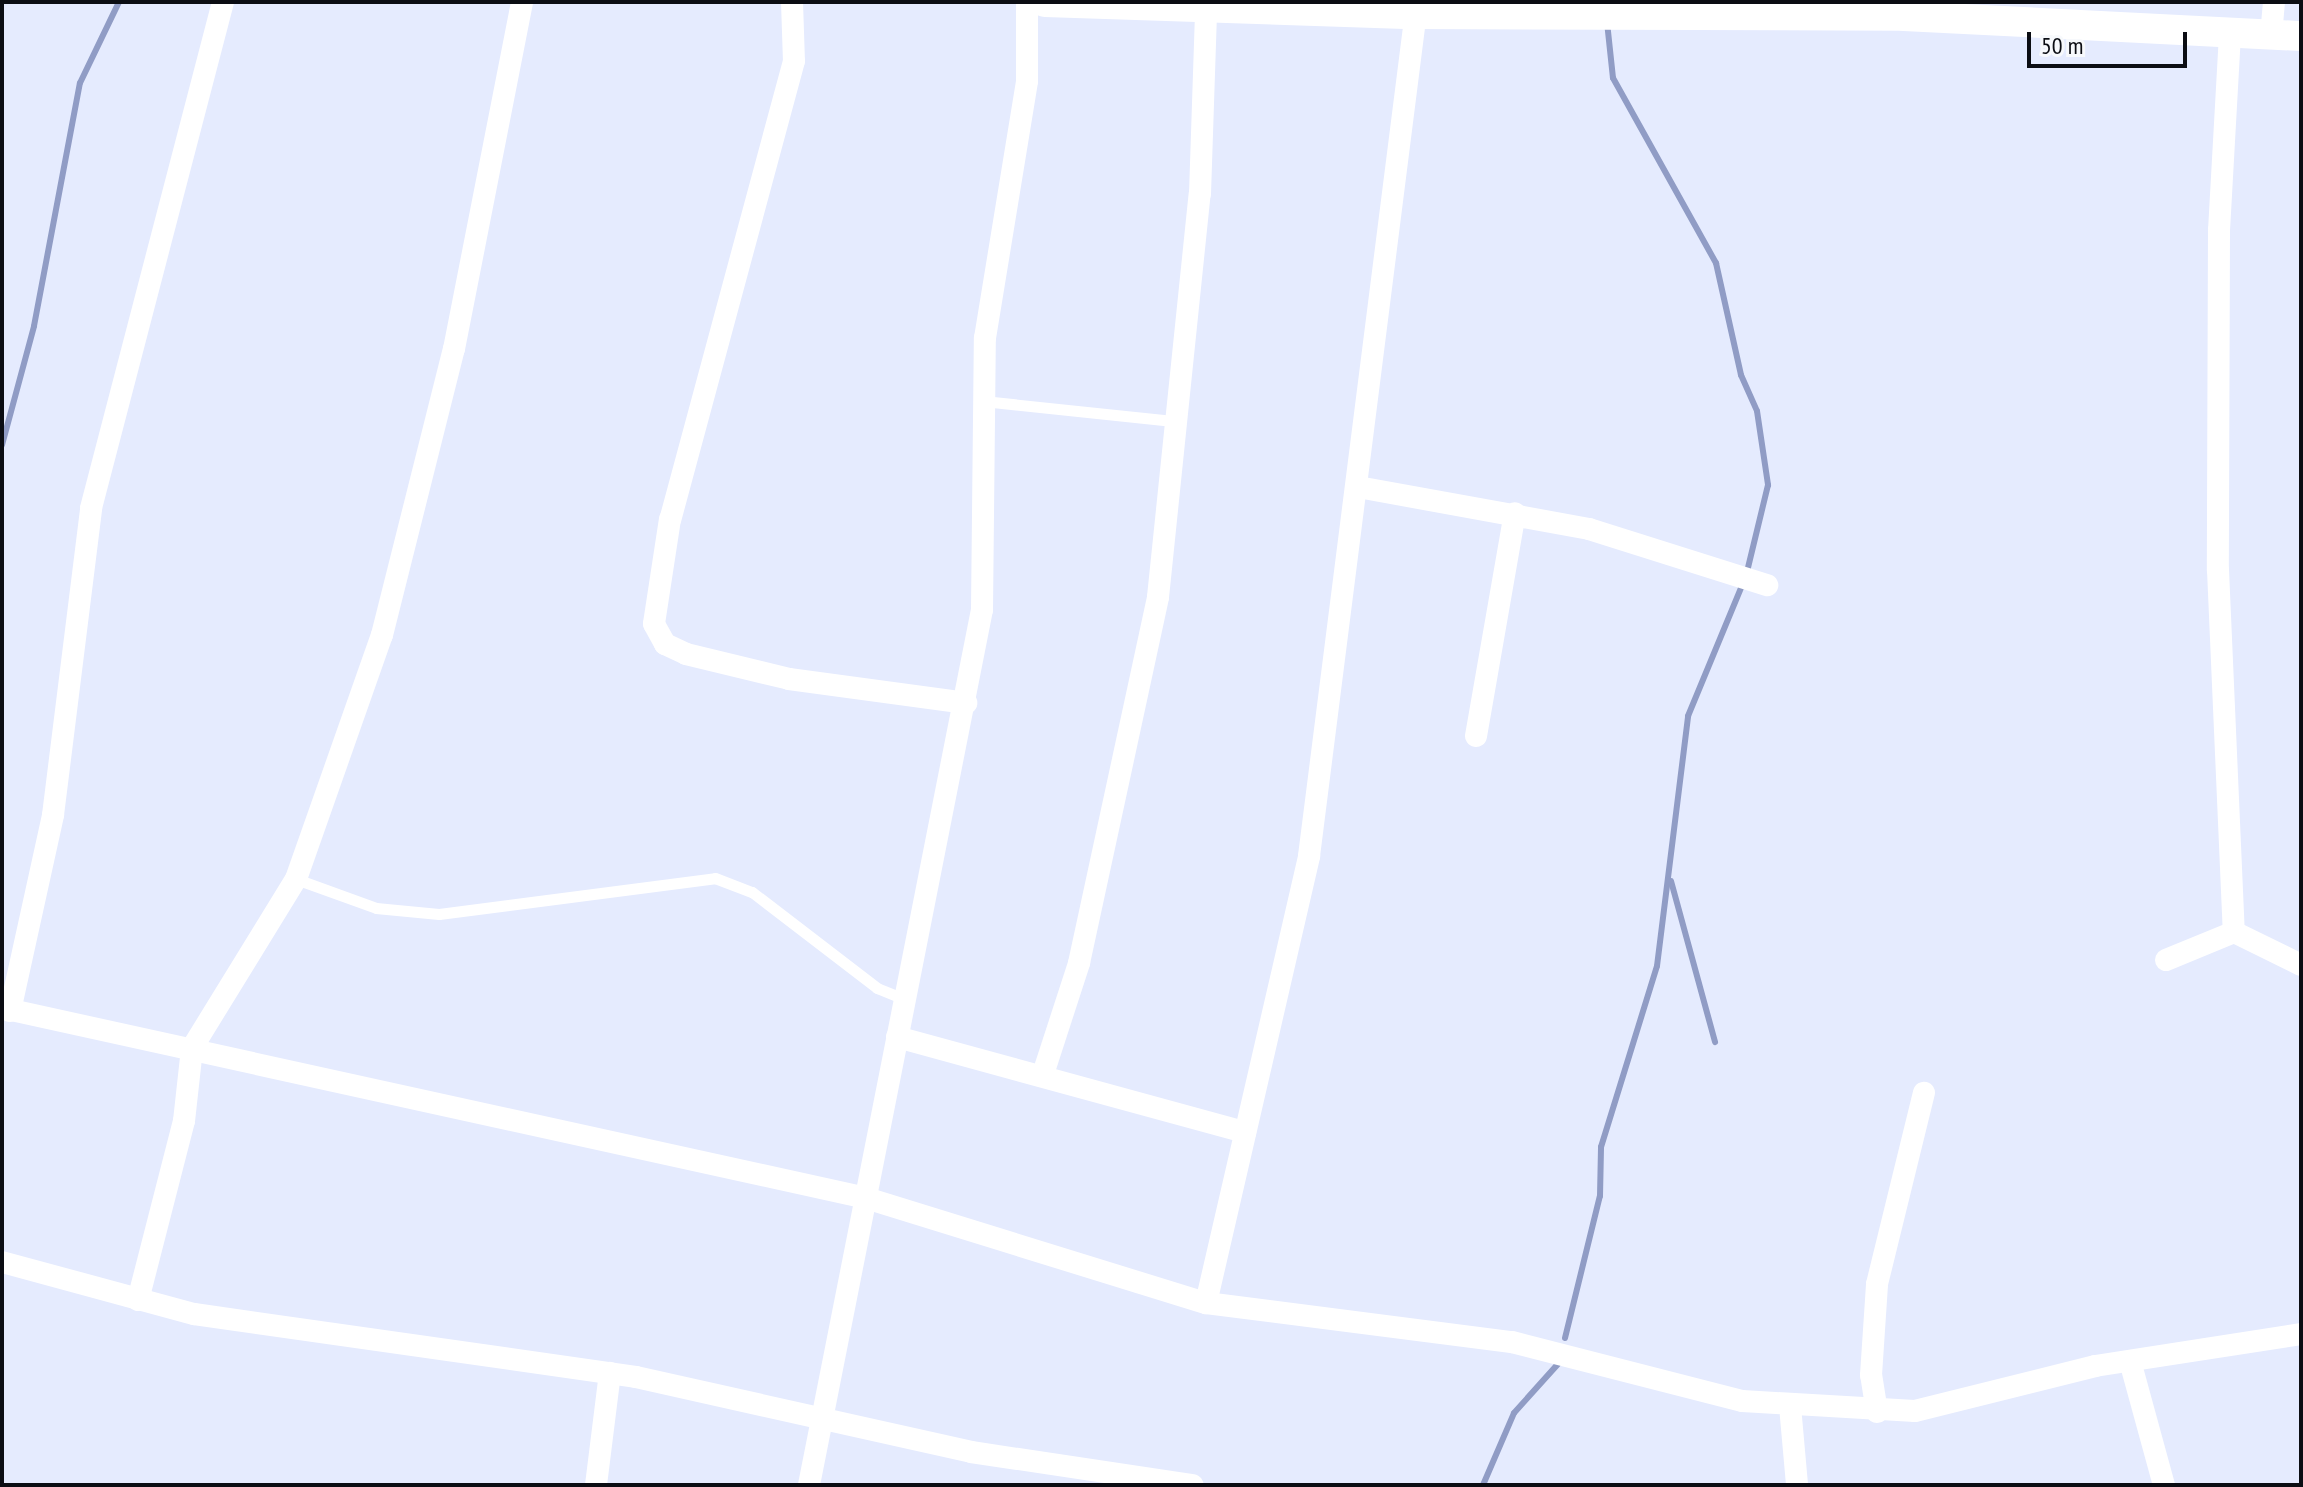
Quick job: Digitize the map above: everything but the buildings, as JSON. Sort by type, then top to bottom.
[{"type":"main road","points":[[1045,2],[1206,10],[1415,8],[1933,17],[2301,36]]},
{"type":"street","points":[[223,2],[91,508],[53,815],[6,1010],[192,1048],[866,1198],[1206,1303],[1512,1342],[1651,1381],[1790,1406],[1877,1412],[1979,1399],[2130,1361],[2301,1334]]},
{"type":"street","points":[[138,1300],[184,1121],[192,1048],[296,879],[382,635],[454,349],[522,2]]},
{"type":"street","points":[[792,2],[794,61],[670,519],[654,624],[665,644],[686,654],[789,679],[966,703]]},
{"type":"street","points":[[809,1485],[982,610],[981,401],[999,229],[1027,81],[1027,2]]},
{"type":"street","points":[[2271,36],[2274,2]]},
{"type":"street","points":[[1206,1303],[1309,856],[1358,487],[1415,8]]},
{"type":"street","points":[[1044,1071],[1079,963],[1158,597],[1173,421],[1200,194],[1206,10]]},
{"type":"street","points":[[2230,34],[2219,230],[2218,570],[2234,932]]},
{"type":"street","points":[[1358,487],[1515,513],[1735,571],[1762,582]]},
{"type":"street","points":[[1476,736],[1515,513]]},
{"type":"street","points":[[2166,960],[2234,932],[2301,965]]},
{"type":"street","points":[[897,1037],[1044,1071],[1245,1132]]},
{"type":"street","points":[[1877,1412],[1871,1375],[1877,1284],[1924,1093]]},
{"type":"street","points":[[2,1262],[138,1300],[376,1344],[610,1373],[971,1452],[1193,1485]]},
{"type":"street","points":[[2130,1361],[2164,1485]]},
{"type":"street","points":[[596,1485],[610,1373]]},
{"type":"street","points":[[1790,1406],[1797,1485]]},
{"type":"lane","points":[[981,401],[1173,421]]},
{"type":"lane","points":[[296,879],[376,908],[439,914],[715,878],[752,892],[877,988],[906,1000]]},
{"type":"waterway","points":[[2,445],[34,326],[80,83],[119,2]]},
{"type":"waterway","points":[[1607,22],[1613,78],[1716,263],[1741,375],[1757,411],[1768,485],[1747,572]]},
{"type":"waterway","points":[[1565,1338],[1600,1196],[1601,1147],[1657,966],[1688,716],[1743,583]]},
{"type":"waterway","points":[[1671,881],[1715,1042]]},
{"type":"waterway","points":[[1483,1485],[1514,1413],[1558,1364]]}]
